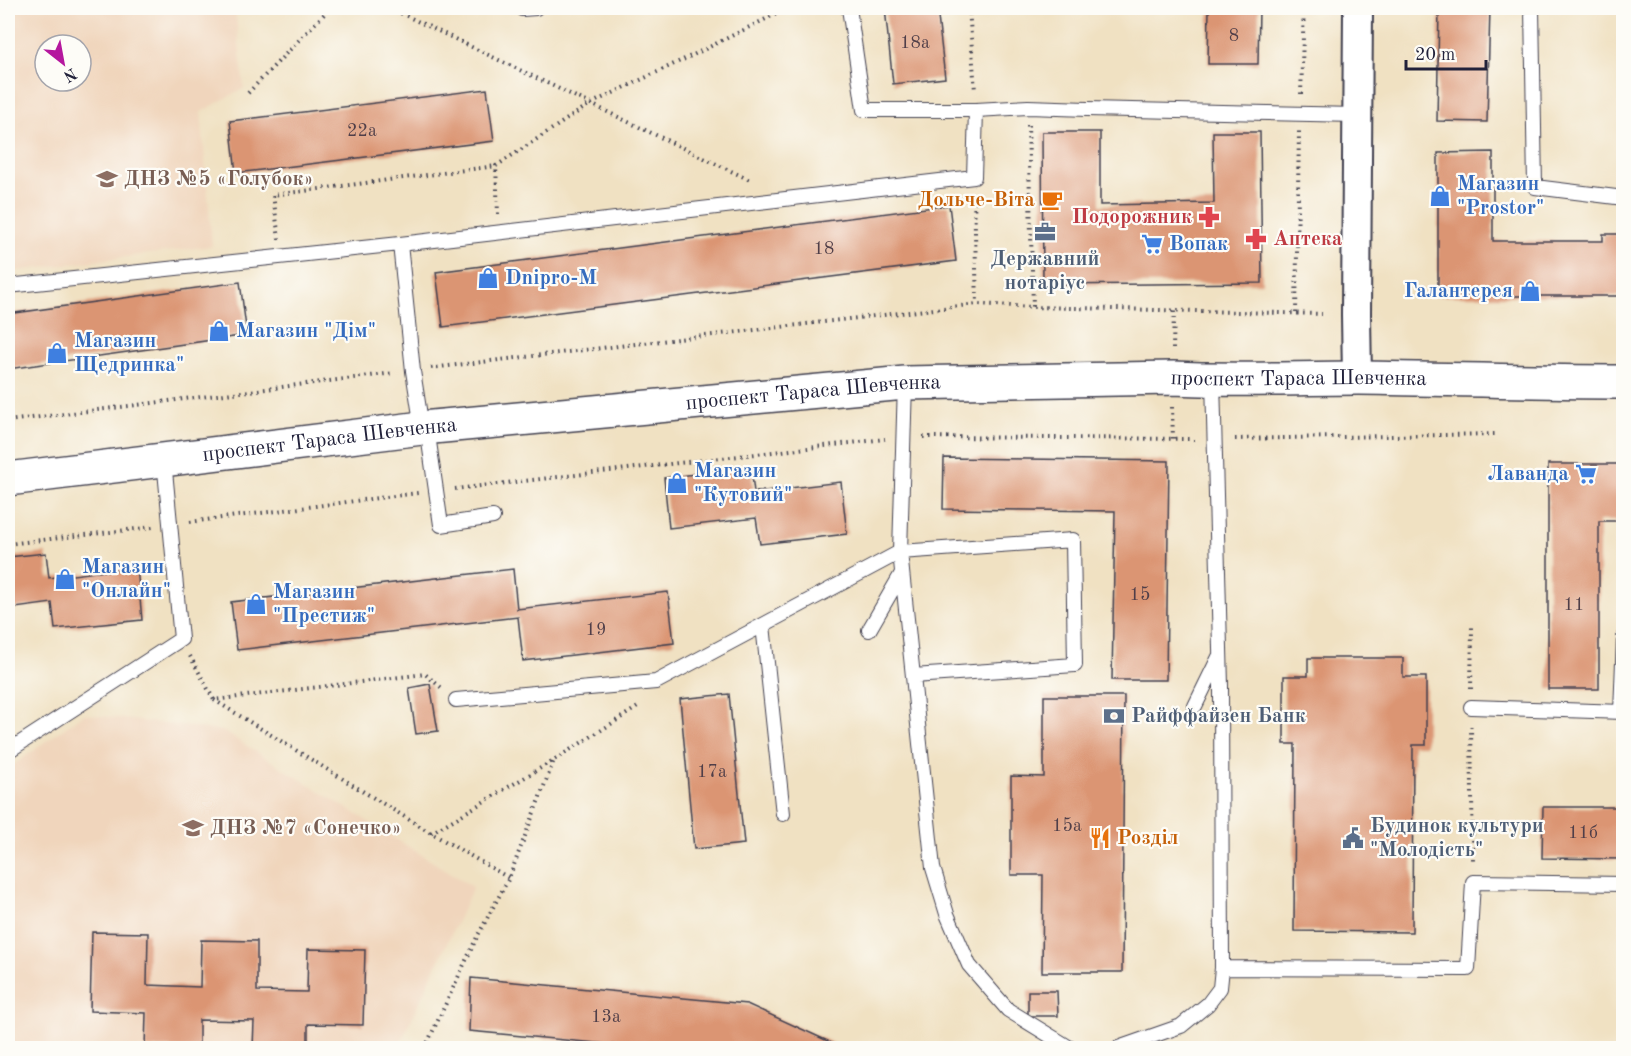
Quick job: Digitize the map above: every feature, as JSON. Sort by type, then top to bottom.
[{"type":"street","points":[[1357,378],[1358,8]]},
{"type":"street","name":"проспект Тараса Шевченка","points":[[8,479],[424,428],[905,384],[1173,378],[1623,382]]},
{"type":"lane","points":[[849,8],[864,110],[976,110],[1028,107],[1357,115]]},
{"type":"lane","points":[[1532,8],[1535,188],[1623,198]]},
{"type":"lane","points":[[8,286],[499,233],[974,177],[976,110]]},
{"type":"lane","points":[[400,244],[413,370],[441,525],[493,517]]},
{"type":"lane","points":[[1118,1048],[1181,1026],[1208,1004],[1220,988],[1222,968],[1220,655],[1213,380]]},
{"type":"lane","points":[[905,384],[900,552],[933,868],[947,914],[969,965],[1008,1010],[1070,1048]]},
{"type":"lane","points":[[8,751],[181,639],[164,460]]},
{"type":"lane","points":[[456,700],[656,682],[900,552],[1073,540],[1075,665],[913,676]]},
{"type":"lane","points":[[869,630],[902,573]]},
{"type":"lane","points":[[763,625],[783,814]]},
{"type":"lane","points":[[1471,707],[1622,712],[1623,636]]},
{"type":"lane","points":[[1195,706],[1220,655]]},
{"type":"lane","points":[[1222,968],[1468,969],[1473,882],[1623,884]]},
{"type":"path","points":[[248,93],[330,8]]},
{"type":"path","points":[[390,8],[788,198]]},
{"type":"path","points":[[281,257],[273,195],[496,166],[590,104],[788,8]]},
{"type":"path","points":[[969,8],[976,110]]},
{"type":"path","points":[[1296,313],[1304,8]]},
{"type":"path","points":[[1028,107],[1033,307]]},
{"type":"path","points":[[496,166],[499,233]]},
{"type":"path","points":[[974,177],[977,304]]},
{"type":"path","points":[[8,421],[413,370],[977,304],[1322,314]]},
{"type":"path","points":[[1173,352],[1174,310]]},
{"type":"path","points":[[1172,400],[1173,439]]},
{"type":"path","points":[[8,544],[903,436],[1215,439],[1495,434]]},
{"type":"path","points":[[1472,627],[1473,882]]},
{"type":"path","points":[[181,639],[214,700],[509,878]]},
{"type":"path","points":[[214,700],[425,674],[456,700]]},
{"type":"path","points":[[431,833],[644,703],[656,682]]},
{"type":"path","points":[[426,1048],[477,937],[509,878],[554,760]]},
{"type":"shaded area","name":"ДНЗ №5 «Голубок»","points":[[8,8],[235,8],[244,88],[201,112],[212,246],[8,272]]},
{"type":"shaded area","name":"ДНЗ №7 «Сонечко»","points":[[84,714],[223,731],[473,887],[398,1048],[16,1048],[8,1043],[8,769]]},
{"type":"building","points":[[885,8],[937,8],[945,78],[893,84]]},
{"type":"building","points":[[1209,8],[1259,8],[1258,64],[1208,64]]},
{"type":"building","points":[[1439,8],[1490,8],[1487,122],[1437,121]]},
{"type":"building","points":[[487,89],[494,141],[236,173],[230,121]]},
{"type":"building","name":"Вопак","points":[[1042,132],[1100,132],[1100,205],[1214,203],[1213,132],[1260,132],[1262,283],[1043,285]]},
{"type":"building","points":[[1493,152],[1493,241],[1603,241],[1603,234],[1624,234],[1624,296],[1438,296],[1438,153]]},
{"type":"building","points":[[949,205],[956,261],[443,327],[436,272]]},
{"type":"building","points":[[240,282],[247,335],[8,369],[8,314]]},
{"type":"building","points":[[944,458],[1169,461],[1166,680],[1112,680],[1115,511],[943,509]]},
{"type":"building","points":[[1548,464],[1624,464],[1624,521],[1599,521],[1599,689],[1548,689]]},
{"type":"building","points":[[751,467],[754,492],[841,482],[847,534],[760,544],[756,518],[669,528],[664,478]]},
{"type":"building","points":[[46,553],[49,578],[137,567],[142,620],[55,629],[52,603],[8,609],[8,557]]},
{"type":"building","points":[[513,569],[517,609],[668,592],[674,643],[523,661],[518,617],[237,650],[231,602]]},
{"type":"building","name":"Будинок культури \"Молодість\"","points":[[1308,658],[1403,658],[1403,677],[1426,677],[1426,745],[1413,745],[1412,932],[1294,931],[1295,744],[1284,744],[1284,676],[1308,676]]},
{"type":"building","points":[[430,684],[438,731],[416,734],[409,688]]},
{"type":"building","points":[[729,694],[744,844],[694,849],[680,699]]},
{"type":"building","points":[[1044,696],[1124,696],[1122,972],[1042,972],[1043,875],[1011,875],[1011,776],[1044,777]]},
{"type":"building","points":[[1543,807],[1624,807],[1624,859],[1542,858]]},
{"type":"building","points":[[92,932],[148,933],[147,985],[200,987],[201,940],[257,941],[257,991],[307,992],[308,949],[365,950],[363,1025],[308,1024],[308,1048],[253,1048],[254,1021],[199,1020],[199,1048],[145,1048],[146,1013],[90,1011]]},
{"type":"building","points":[[471,978],[747,1004],[843,1048],[649,1048],[469,1031]]},
{"type":"building","points":[[1028,991],[1057,991],[1058,1016],[1028,1016]]},
{"type":"place","name":"ДНЗ №5 «Голубок»","points":[[107,179]]},
{"type":"place","name":"Магазин \"Prostor\"","points":[[1440,196]]},
{"type":"place","name":"Дольче-Віта","points":[[1052,200]]},
{"type":"place","name":"Подорожник","points":[[1209,217]]},
{"type":"place","name":"Державний нотаріус","points":[[1045,232]]},
{"type":"place","name":"Аптека","points":[[1256,239]]},
{"type":"place","name":"Вопак","points":[[1152,244]]},
{"type":"place","name":"Dnipro-M","points":[[488,278]]},
{"type":"place","name":"Галантерея","points":[[1530,291]]},
{"type":"place","name":"Магазин \"Дім\"","points":[[219,331]]},
{"type":"place","name":"Магазин Щедринка\"","points":[[57,353]]},
{"type":"place","name":"Лаванда","points":[[1586,474]]},
{"type":"place","name":"Магазин \"Кутовий\"","points":[[677,483]]},
{"type":"place","name":"Магазин \"Онлайн\"","points":[[65,579]]},
{"type":"place","name":"Магазин \"Престиж\"","points":[[256,604]]},
{"type":"place","name":"Райффайзен Банк","points":[[1114,716]]},
{"type":"place","name":"ДНЗ №7 «Сонечко»","points":[[193,828]]},
{"type":"place","name":"Розділ","points":[[1100,838]]},
{"type":"place","name":"Будинок культури \"Молодість\"","points":[[1353,838]]}]
